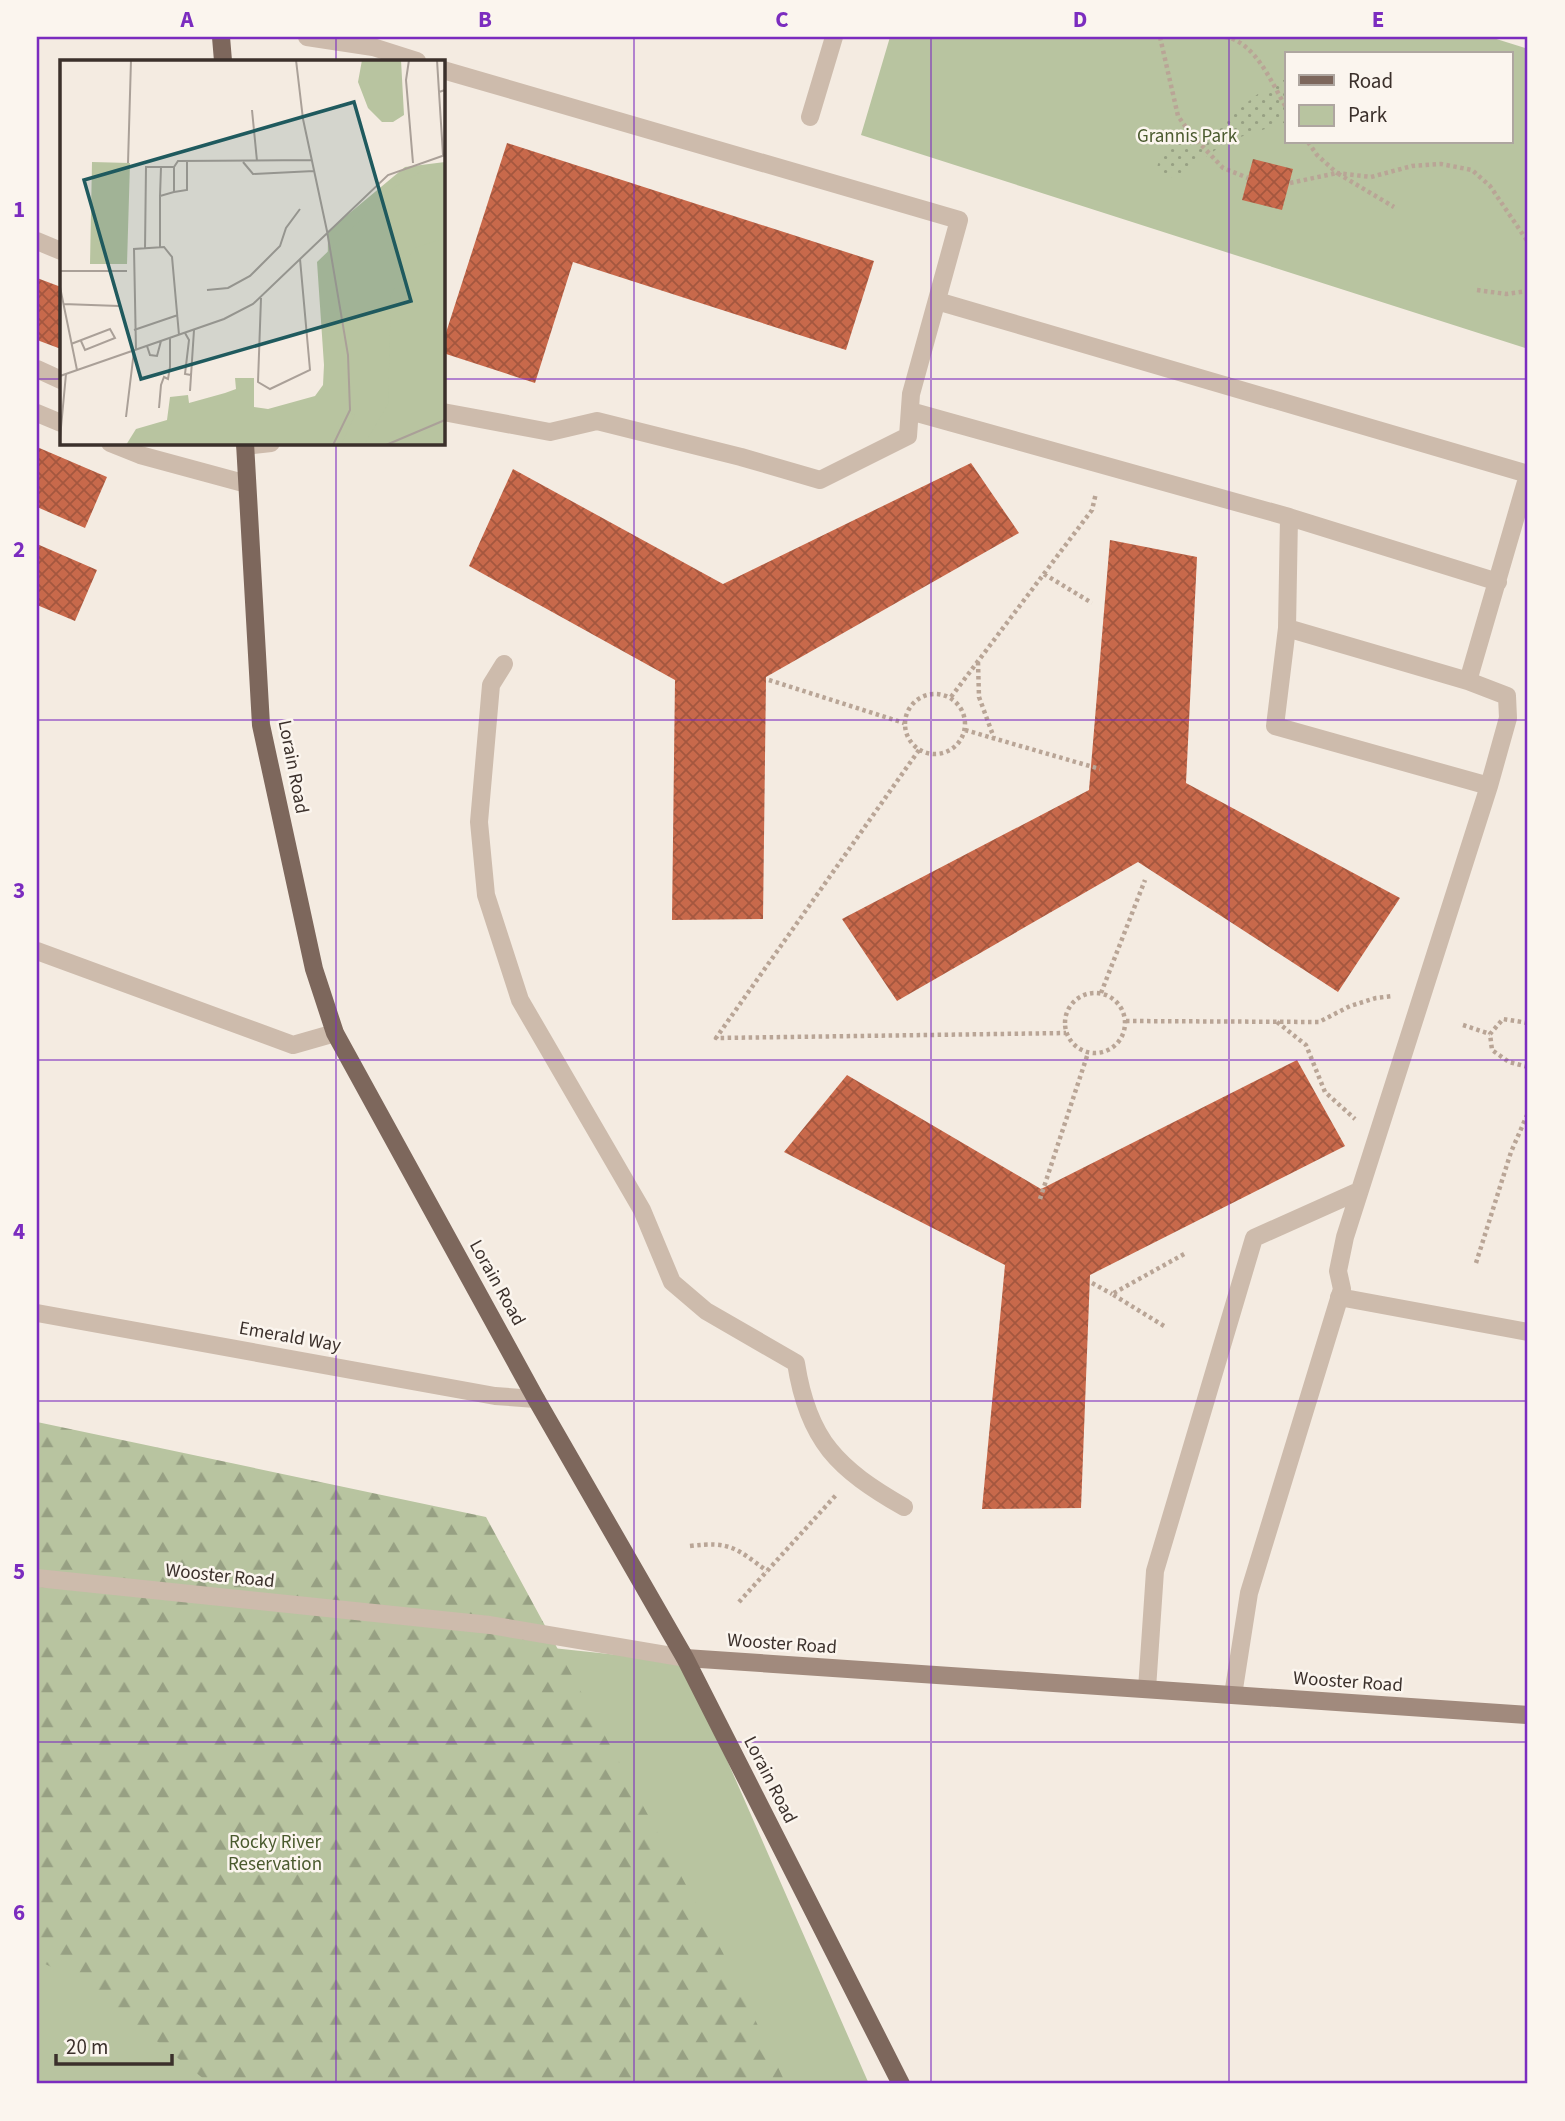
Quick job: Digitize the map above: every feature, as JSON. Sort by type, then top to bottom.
[{"type":"main road","points":[[221,37],[222,60]]},
{"type":"main road","name":"Lorain Road","points":[[245,444],[261,725],[314,969],[335,1033],[536,1399],[685,1658],[901,2084]]},
{"type":"main road","name":"Wooster Road","points":[[685,1658],[1528,1715]]},
{"type":"street","points":[[307,37],[373,54],[411,60]]},
{"type":"street","points":[[810,117],[834,37]]},
{"type":"street","points":[[444,70],[959,220],[911,394],[908,436],[820,480],[597,421],[550,432],[444,412]]},
{"type":"street","points":[[37,241],[60,251]]},
{"type":"street","points":[[937,301],[1528,474],[1468,681]]},
{"type":"street","points":[[37,369],[60,380]]},
{"type":"street","points":[[910,411],[1289,517],[1497,582]]},
{"type":"street","points":[[37,413],[60,423]]},
{"type":"street","points":[[113,444],[141,455],[247,484]]},
{"type":"street","points":[[1289,517],[1287,628],[1275,726],[1489,786]]},
{"type":"street","points":[[1233,1695],[1249,1594],[1342,1289],[1338,1271],[1345,1237],[1489,786],[1508,718],[1507,696],[1468,681],[1287,628]]},
{"type":"street","points":[[504,664],[491,685],[480,822],[486,895],[520,1000],[642,1210],[672,1282],[706,1311],[796,1363],[800,1392],[813,1426],[832,1454],[874,1490],[904,1507]]},
{"type":"street","points":[[37,951],[293,1045],[335,1033]]},
{"type":"street","points":[[1147,1689],[1155,1572],[1254,1238],[1359,1191]]},
{"type":"street","points":[[1339,1297],[1528,1332]]},
{"type":"street","name":"Emerald Way","points":[[37,1313],[495,1396],[536,1399]]},
{"type":"street","name":"Wooster Road","points":[[37,1578],[490,1625],[685,1658]]},
{"type":"path","points":[[1160,37],[1178,116],[1223,168],[1248,178]]},
{"type":"path","points":[[1225,37],[1238,39],[1253,54],[1285,105]]},
{"type":"path","points":[[1309,144],[1337,173],[1394,207]]},
{"type":"path","points":[[1290,183],[1337,173],[1371,177],[1412,166],[1441,164],[1472,170],[1490,186],[1528,242]]},
{"type":"path","points":[[1477,290],[1506,294],[1528,291]]},
{"type":"path","points":[[951,697],[1092,510],[1104,465]]},
{"type":"path","points":[[1044,574],[1092,603]]},
{"type":"path","points":[[978,661],[979,697],[995,739]]},
{"type":"path","points":[[769,680],[904,723]]},
{"type":"path","points":[[930,693],[951,697],[963,711],[966,721],[961,740],[947,752],[938,754],[919,750],[906,733],[904,723],[912,703],[920,696],[930,693]]},
{"type":"path","points":[[964,730],[1100,769]]},
{"type":"path","points":[[919,750],[716,1038],[1066,1033]]},
{"type":"path","points":[[1101,993],[1145,880]]},
{"type":"path","points":[[1101,993],[1118,1003],[1126,1021],[1125,1030],[1115,1046],[1107,1052],[1088,1053],[1079,1049],[1066,1033],[1066,1012],[1080,996],[1101,993]]},
{"type":"path","points":[[1126,1021],[1319,1022],[1350,1006],[1376,998],[1396,996]]},
{"type":"path","points":[[1528,1023],[1503,1019],[1490,1034],[1492,1050],[1509,1062],[1528,1067]]},
{"type":"path","points":[[1277,1022],[1306,1045],[1325,1092],[1357,1122]]},
{"type":"path","points":[[1463,1025],[1490,1034]]},
{"type":"path","points":[[1040,1199],[1088,1053]]},
{"type":"path","points":[[1476,1263],[1511,1152],[1528,1112]]},
{"type":"path","points":[[1112,1294],[1186,1253]]},
{"type":"path","points":[[1092,1283],[1164,1326]]},
{"type":"path","points":[[739,1602],[855,1473]]},
{"type":"path","points":[[690,1546],[713,1543],[736,1548],[767,1572]]},
{"type":"green space","name":"Grannis Park","points":[[890,37],[1490,37],[1528,49],[1528,349],[861,135]]},
{"type":"green space","points":[[1285,80],[1285,123],[1228,141],[1179,176],[1166,178],[1158,175],[1159,161],[1176,144],[1205,136],[1272,85]]},
{"type":"green space","name":"Rocky River Reservation","points":[[37,1422],[486,1517],[723,1953],[786,2084],[210,2084],[86,1984],[37,1960]]},
{"type":"green space","name":"Rocky River Reservation","points":[[37,1593],[684,1662],[869,2084],[37,2084]]},
{"type":"building","points":[[507,143],[874,261],[846,350],[573,262],[535,383],[444,353],[444,339]]},
{"type":"building","points":[[1253,159],[1293,169],[1282,210],[1242,200]]},
{"type":"building","points":[[37,278],[60,287],[60,349],[37,340]]},
{"type":"building","points":[[37,447],[107,477],[85,528],[37,507]]},
{"type":"building","points":[[971,463],[1019,533],[766,677],[763,919],[672,920],[675,680],[469,566],[513,469],[723,584]]},
{"type":"building","points":[[1110,540],[1197,557],[1186,783],[1400,898],[1338,992],[1138,862],[897,1001],[842,919],[1089,790]]},
{"type":"building","points":[[37,544],[97,570],[75,621],[37,605]]},
{"type":"building","points":[[1297,1060],[1345,1146],[1090,1275],[1081,1508],[982,1509],[1005,1265],[784,1152],[847,1075],[1041,1189]]}]
